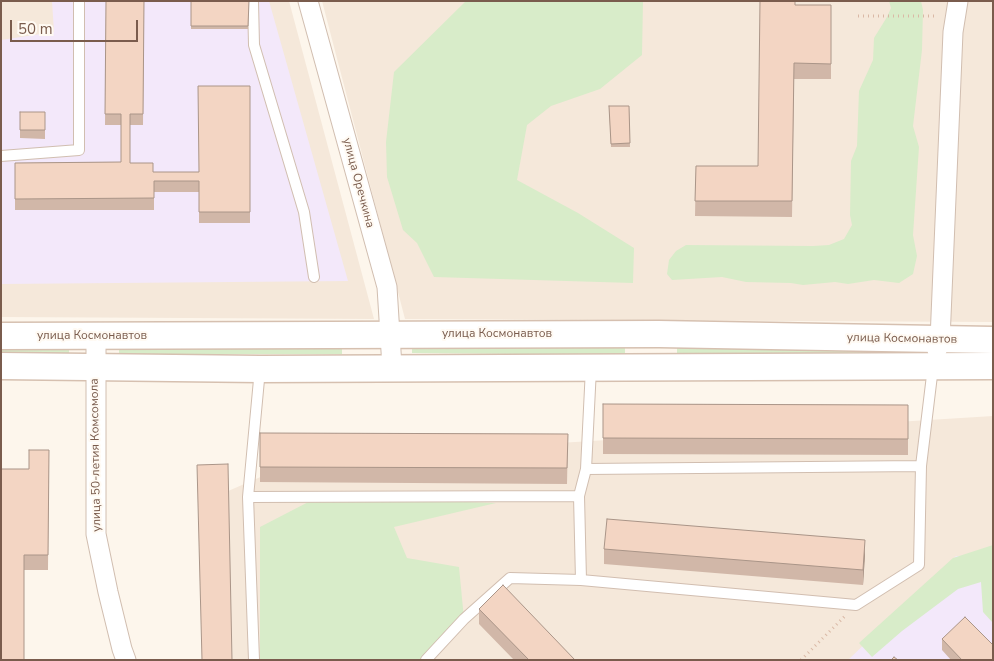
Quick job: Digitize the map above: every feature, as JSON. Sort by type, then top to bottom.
[{"type":"street","name":"улица Оречкина","points":[[308,1],[387,287],[392,367]]},
{"type":"street","points":[[933,366],[940,340],[953,32],[958,1]]},
{"type":"street","name":"улица Космонавтов","points":[[1,336],[659,334],[993,340]]},
{"type":"street","name":"улица 50-летия Комсомола","points":[[96,336],[96,534],[108,592],[126,660]]},
{"type":"street","name":"улица Космонавтов","points":[[1,366],[260,369],[591,366],[993,366]]},
{"type":"lane","points":[[1,156],[79,150],[79,1]]},
{"type":"lane","points":[[253,1],[254,45],[304,212],[314,277]]},
{"type":"lane","points":[[581,580],[579,496],[586,468],[591,366]]},
{"type":"lane","points":[[426,660],[464,619],[510,578],[581,580],[856,605],[919,565],[920,466],[933,366]]},
{"type":"lane","points":[[254,660],[248,497],[260,369]]},
{"type":"lane","points":[[586,468],[920,466]]},
{"type":"lane","points":[[248,497],[579,496]]},
{"type":"path","points":[[858,16],[936,16]]},
{"type":"path","points":[[801,660],[856,605]]},
{"type":"shaded area","points":[[1,1],[289,1],[374,319],[1,317]]},
{"type":"shaded area","points":[[52,1],[269,1],[348,281],[1,284],[1,40],[54,32]]},
{"type":"shaded area","points":[[322,1],[993,1],[993,322],[405,319]]},
{"type":"shaded area","points":[[993,416],[993,660],[219,660],[212,498],[302,459]]},
{"type":"shaded area","points":[[993,555],[993,660],[848,660],[956,556]]},
{"type":"green space","points":[[466,1],[643,1],[642,55],[600,89],[551,106],[527,125],[517,180],[578,213],[634,248],[633,283],[434,277],[417,243],[403,230],[387,177],[386,142],[394,72]]},
{"type":"green space","points":[[889,1],[921,1],[923,10],[922,50],[913,126],[919,147],[913,235],[917,256],[913,274],[899,283],[874,280],[848,284],[835,282],[803,285],[746,282],[722,277],[672,280],[667,274],[669,260],[676,251],[686,245],[813,246],[829,245],[844,239],[852,225],[850,215],[851,161],[857,146],[859,91],[873,60],[874,38],[891,8]]},
{"type":"green space","points":[[412,345],[625,347],[625,355],[412,353]]},
{"type":"green space","points":[[1,346],[69,346],[69,356],[1,355]]},
{"type":"green space","points":[[119,346],[342,347],[342,354],[119,354]]},
{"type":"green space","points":[[677,347],[908,350],[908,357],[677,354]]},
{"type":"green space","points":[[318,497],[496,503],[394,527],[407,558],[459,567],[464,619],[420,660],[260,660],[260,527]]},
{"type":"green space","points":[[993,545],[993,623],[983,612],[981,582],[958,589],[902,631],[872,657],[859,643],[953,558]]},
{"type":"building","points":[[106,1],[144,1],[143,114],[130,114],[130,163],[153,163],[153,172],[199,172],[198,86],[250,86],[250,212],[199,212],[199,181],[154,181],[154,198],[15,199],[15,163],[121,162],[121,114],[105,114]]},
{"type":"building","points":[[191,1],[249,1],[248,26],[191,26]]},
{"type":"building","points":[[760,1],[795,1],[795,5],[831,5],[831,64],[794,63],[792,201],[695,201],[696,166],[758,166]]},
{"type":"building","points":[[609,106],[629,106],[630,143],[611,144]]},
{"type":"building","points":[[20,112],[45,112],[45,130],[20,130]]},
{"type":"building","points":[[603,404],[908,405],[908,439],[603,438]]},
{"type":"building","points":[[260,433],[568,434],[567,468],[260,467]]},
{"type":"building","points":[[29,450],[49,450],[48,555],[24,555],[24,660],[1,660],[1,469],[29,469]]},
{"type":"building","points":[[228,464],[232,660],[202,660],[197,465]]},
{"type":"building","points":[[607,519],[865,540],[863,570],[604,549]]},
{"type":"building","points":[[503,585],[575,660],[529,660],[479,609]]},
{"type":"building","points":[[965,617],[993,645],[993,660],[962,660],[942,639]]}]
